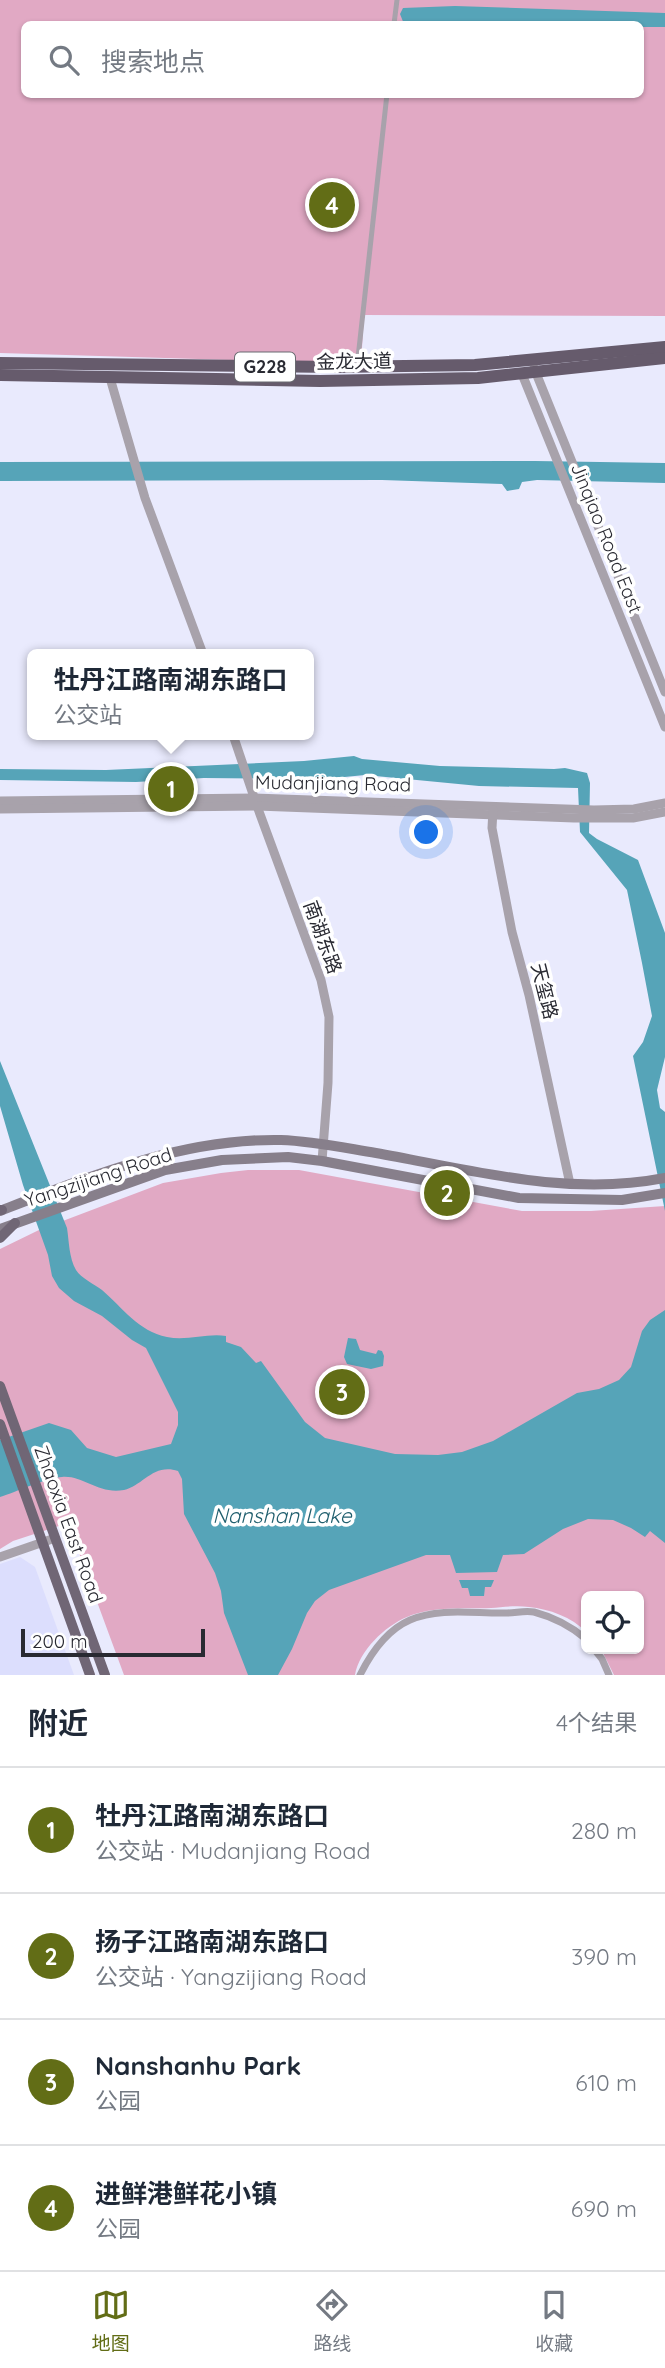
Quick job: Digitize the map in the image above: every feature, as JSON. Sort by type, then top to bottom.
[{"type":"highway","name":"金龙大道","points":[[0,363],[358,367],[523,365],[665,347]]},
{"type":"highway","name":"金龙大道","points":[[0,375],[320,381],[478,378],[523,365],[536,373],[665,358]]},
{"type":"main road","name":"Yangzijiang Road","points":[[1,1210],[162,1154],[250,1141],[282,1140],[323,1144],[517,1180],[584,1185],[665,1178]]},
{"type":"main road","name":"Yangzijiang Road","points":[[0,1229],[165,1170],[222,1160],[288,1157],[322,1161],[519,1198],[622,1200],[662,1194]]},
{"type":"main road","points":[[0,1238],[15,1223]]},
{"type":"main road","name":"Zhaoxia East Road","points":[[0,1386],[106,1675]]},
{"type":"main road","name":"Zhaoxia East Road","points":[[2,1428],[90,1675]]},
{"type":"street","points":[[394,21],[397,0]]},
{"type":"street","points":[[358,367],[387,98]]},
{"type":"street","name":"Jinqiao Road East","points":[[523,365],[555,456],[665,727]]},
{"type":"street","name":"Jinqiao Road East","points":[[536,373],[665,692]]},
{"type":"street","points":[[110,378],[142,488],[201,649]]},
{"type":"street","name":"南湖东路","points":[[235,740],[321,980],[329,1017],[328,1083],[322,1161]]},
{"type":"street","name":"Mudanjiang Road","points":[[0,801],[255,802],[593,814],[633,818],[665,812]]},
{"type":"street","name":"Mudanjiang Road","points":[[0,809],[255,802]]},
{"type":"street","name":"Mudanjiang Road","points":[[593,814],[665,803]]},
{"type":"street","name":"天玺路","points":[[493,810],[492,828],[512,932],[529,995],[570,1184]]},
{"type":"street","points":[[0,1557],[55,1538]]},
{"type":"street","points":[[360,1675],[368,1659],[391,1632],[411,1620],[432,1615],[530,1611],[548,1617],[581,1635]]},
{"type":"street","points":[[598,1654],[608,1675]]},
{"type":"shaded area","points":[[0,0],[665,0],[665,316],[364,315],[361,364],[0,353]]},
{"type":"shaded area","points":[[299,1170],[522,1211],[591,1211],[665,1206],[665,1675],[614,1675],[604,1654],[644,1654],[644,1591],[581,1591],[581,1628],[560,1615],[524,1606],[417,1613],[399,1621],[374,1640],[357,1666],[355,1675],[124,1675],[68,1523],[13,1541],[0,1549],[0,1249],[39,1230],[163,1183],[221,1173]]},
{"type":"shaded area","points":[[20,1557],[35,1567],[74,1675],[0,1675],[0,1564]]},
{"type":"water","points":[[455,6],[665,13],[665,27],[644,27],[644,21],[403,21],[400,14],[403,8]]},
{"type":"water","points":[[0,462],[665,463],[665,483],[537,480],[522,482],[519,489],[507,491],[502,484],[382,480],[0,481]]},
{"type":"water","points":[[354,756],[440,766],[565,768],[587,773],[590,783],[589,833],[638,860],[665,933],[665,1057],[657,1090],[660,1108],[665,1112],[665,1211],[633,1056],[643,1042],[652,1016],[627,890],[580,832],[578,788],[479,786],[365,775],[324,779],[204,778],[136,782],[0,780],[0,769],[106,770],[304,761]]},
{"type":"water","name":"Nanshan Lake","points":[[0,1061],[67,1228],[72,1260],[78,1273],[102,1290],[139,1324],[157,1334],[174,1338],[226,1336],[226,1342],[241,1347],[256,1363],[261,1361],[305,1422],[325,1438],[395,1454],[438,1455],[462,1452],[493,1441],[577,1393],[599,1389],[619,1380],[631,1367],[642,1331],[650,1320],[665,1310],[665,1543],[650,1531],[645,1537],[613,1520],[588,1519],[563,1529],[524,1554],[503,1555],[497,1572],[456,1573],[450,1555],[426,1555],[329,1590],[315,1601],[307,1613],[278,1675],[248,1675],[224,1613],[215,1573],[184,1514],[182,1479],[178,1471],[169,1469],[155,1472],[124,1490],[107,1490],[77,1479],[62,1477],[0,1497],[0,1440],[49,1423],[71,1430],[87,1448],[116,1457],[171,1444],[178,1425],[178,1412],[146,1348],[102,1316],[74,1301],[59,1288],[52,1276],[48,1255],[23,1185],[0,1106]]},
{"type":"water","points":[[348,1338],[356,1339],[360,1350],[376,1354],[378,1350],[382,1351],[383,1366],[371,1369],[347,1364],[344,1357]]},
{"type":"water","points":[[459,1580],[494,1580],[491,1587],[485,1587],[484,1596],[470,1596],[468,1588],[462,1588]]},
{"type":"place","name":"进鲜港鲜花小镇","points":[[332,205]]},
{"type":"place","name":"牡丹江路南湖东路口","points":[[171,789]]},
{"type":"place","name":"扬子江路南湖东路口","points":[[447,1193]]},
{"type":"place","name":"Nanshanhu Park","points":[[342,1392]]}]
